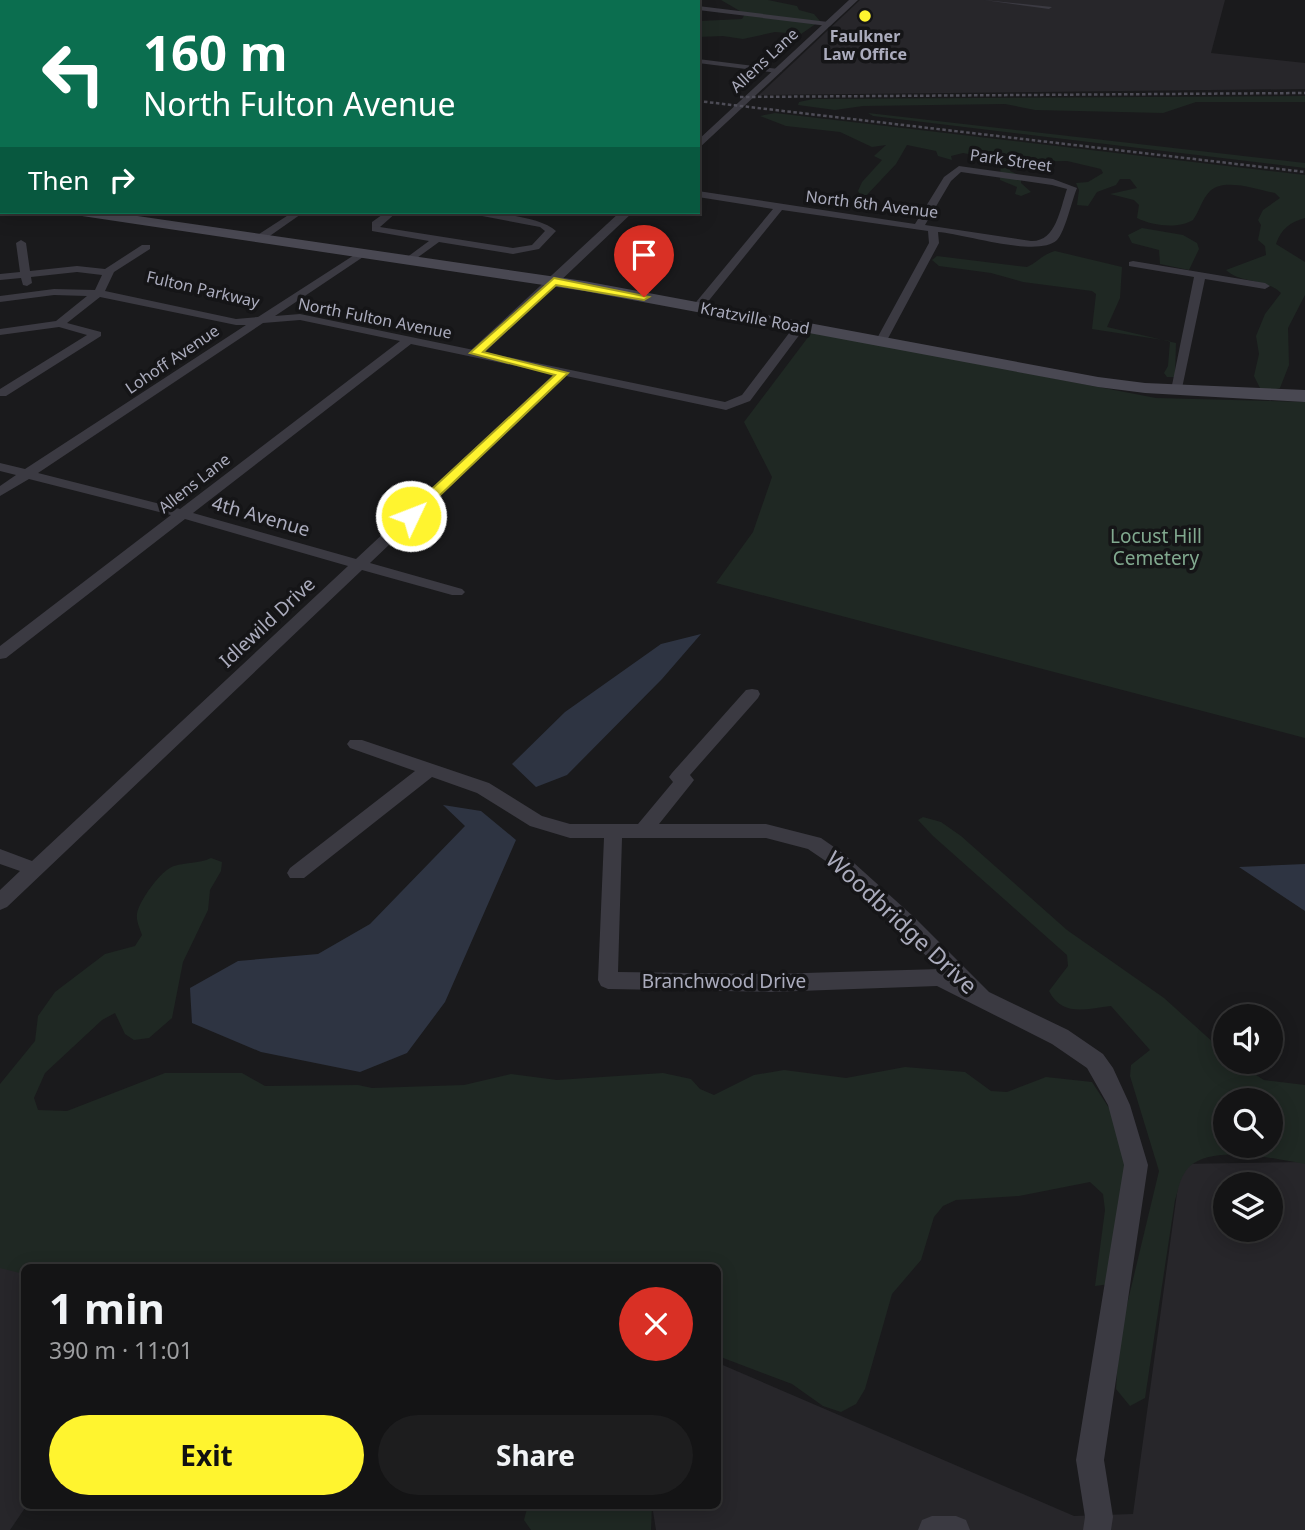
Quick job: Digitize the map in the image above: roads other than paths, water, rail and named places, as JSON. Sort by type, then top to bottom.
[{"type":"main road","name":"Kratzville Road","points":[[96,214],[554,281],[1098,382],[1177,390],[1305,396]]},
{"type":"street","name":"Allens Lane","points":[[700,144],[854,0]]},
{"type":"street","points":[[987,0],[1049,7]]},
{"type":"street","points":[[700,8],[828,24]]},
{"type":"street","points":[[700,61],[779,71]]},
{"type":"street","name":"Park Street","points":[[918,228],[956,170],[1063,184],[1072,191],[1054,237],[1042,244]]},
{"type":"street","name":"North 6th Avenue","points":[[700,194],[779,208],[1042,244]]},
{"type":"street","points":[[698,307],[779,208]]},
{"type":"street","points":[[260,238],[296,214]]},
{"type":"street","points":[[389,214],[375,224],[376,229],[522,251],[535,247],[551,232],[546,226],[477,214]]},
{"type":"street","points":[[476,353],[625,214]]},
{"type":"street","points":[[880,342],[934,243],[933,229]]},
{"type":"street","points":[[410,260],[436,240]]},
{"type":"street","points":[[21,243],[27,286]]},
{"type":"street","points":[[59,324],[101,289],[108,272],[146,247]]},
{"type":"street","name":"Lohoff Avenue","points":[[0,492],[362,253]]},
{"type":"street","points":[[1133,264],[1265,286]]},
{"type":"street","points":[[0,277],[77,269],[108,272]]},
{"type":"street","points":[[1177,390],[1200,276]]},
{"type":"street","name":"Fulton Parkway","points":[[0,291],[27,286],[101,289],[236,322],[263,318]]},
{"type":"street","name":"Fulton Parkway","points":[[0,299],[101,289]]},
{"type":"street","name":"North Fulton Avenue","points":[[263,318],[300,317],[726,406],[747,398],[800,326]]},
{"type":"street","points":[[0,332],[59,324],[97,334],[2,393]]},
{"type":"street","name":"Allens Lane","points":[[0,654],[409,340]]},
{"type":"street","name":"Idlewild Drive","points":[[0,902],[562,373]]},
{"type":"street","name":"4th Avenue","points":[[0,467],[31,472],[457,592]]},
{"type":"street","points":[[642,832],[685,780],[678,777],[751,694]]},
{"type":"street","name":"Woodbridge Drive","points":[[356,744],[498,795],[545,825],[570,831],[766,831],[821,846],[908,924],[982,998],[1060,1037],[1095,1061],[1119,1105],[1136,1166],[1090,1460],[1099,1517],[1097,1530]]},
{"type":"street","points":[[297,873],[430,769]]},
{"type":"street","name":"Branchwood Drive","points":[[613,832],[608,980],[771,983],[939,977],[982,998]]},
{"type":"street","points":[[0,856],[34,869]]},
{"type":"street","points":[[932,1530],[956,1530]]},
{"type":"water","points":[[701,634],[662,679],[567,775],[536,787],[512,764],[565,712],[661,644]]},
{"type":"water","points":[[443,805],[481,811],[516,840],[445,1002],[407,1053],[360,1072],[261,1052],[192,1023],[190,988],[238,961],[318,954],[370,924],[465,826]]},
{"type":"water","points":[[1305,864],[1305,911],[1239,867]]},
{"type":"railway","points":[[740,97],[1305,93]]},
{"type":"railway","points":[[700,101],[1305,172]]},
{"type":"place","name":"Faulkner Law Office","points":[[865,16]]},
{"type":"park label","name":"Locust Hill Cemetery","points":[[1156,547]]}]
